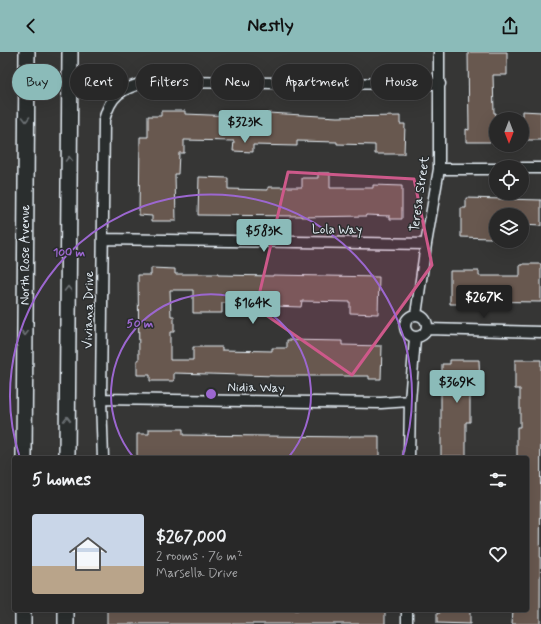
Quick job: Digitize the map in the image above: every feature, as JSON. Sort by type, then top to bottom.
[{"type":"main road","name":"North Rose Avenue","points":[[24,456],[27,52]]},
{"type":"main road","points":[[67,456],[70,52]]},
{"type":"main road","points":[[22,624],[23,612]]},
{"type":"main road","points":[[66,612],[66,624]]},
{"type":"street","name":"Teresa Street","points":[[416,315],[439,169],[439,52]]},
{"type":"street","name":"Viviana Drive","points":[[103,456],[101,400],[104,120],[107,108],[117,93],[128,87],[146,82],[440,84]]},
{"type":"street","points":[[529,168],[541,168]]},
{"type":"street","points":[[439,169],[489,169]]},
{"type":"street","name":"Lola Way","points":[[103,239],[426,244]]},
{"type":"street","points":[[416,315],[422,316],[426,321],[427,329],[422,336],[415,338],[408,335],[404,326],[408,318],[416,315]]},
{"type":"street","points":[[427,329],[541,332]]},
{"type":"street","points":[[409,456],[410,402],[415,338]]},
{"type":"street","name":"Nidia Way","points":[[101,400],[410,402]]},
{"type":"street","points":[[407,612],[407,624]]},
{"type":"highlighted area","points":[[288,172],[414,179],[432,265],[352,375],[256,308]]},
{"type":"building","points":[[468,52],[507,52],[507,75],[493,75],[494,112],[489,112],[489,142],[466,142],[466,129],[469,130]]},
{"type":"building","points":[[161,111],[185,111],[185,114],[234,116],[268,115],[268,113],[337,117],[400,116],[400,124],[405,124],[404,154],[375,154],[375,145],[297,141],[297,146],[253,145],[253,152],[233,151],[234,141],[184,140],[184,153],[179,153],[178,174],[175,174],[176,221],[152,221],[152,216],[139,215],[140,137],[148,137],[148,116],[161,116]]},
{"type":"building","points":[[522,111],[541,112],[541,140],[529,140],[529,112]]},
{"type":"building","points":[[318,173],[330,173],[330,188],[373,188],[373,185],[402,186],[402,219],[390,219],[390,216],[366,215],[302,217],[198,215],[199,177],[228,178],[228,189],[268,190],[268,187],[302,187],[302,178],[318,178]]},
{"type":"building","points":[[466,198],[489,199],[489,200],[541,200],[541,226],[529,225],[529,208],[489,208],[489,238],[461,237],[461,208],[466,208]]},
{"type":"building","points":[[541,264],[541,302],[461,301],[461,304],[450,304],[450,271],[479,271],[479,276],[520,276],[520,265]]},
{"type":"building","points":[[151,268],[175,269],[175,274],[379,277],[378,314],[350,313],[350,302],[302,301],[301,307],[222,303],[222,313],[193,313],[193,290],[170,290],[171,316],[174,316],[174,332],[170,332],[170,360],[193,360],[193,347],[222,347],[222,350],[272,351],[272,348],[287,348],[287,340],[342,341],[342,345],[382,346],[381,379],[369,379],[369,376],[276,376],[174,373],[174,381],[150,381],[150,375],[137,375],[137,360],[139,360],[138,275],[151,275]]},
{"type":"building","points":[[450,360],[479,360],[480,389],[470,389],[470,422],[466,422],[466,456],[441,456],[441,389],[439,389],[439,377],[442,377],[442,364],[450,364]]},
{"type":"building","points":[[515,360],[541,360],[540,624],[512,624],[513,612],[529,612],[529,456],[517,456],[517,427],[520,427],[520,389],[515,389]]},
{"type":"building","points":[[149,429],[183,429],[183,435],[379,436],[379,456],[137,456],[137,434],[149,434]]},
{"type":"building","points":[[107,612],[385,612],[385,624],[107,624]]},
{"type":"building","points":[[470,612],[470,624],[437,623],[437,613]]}]
